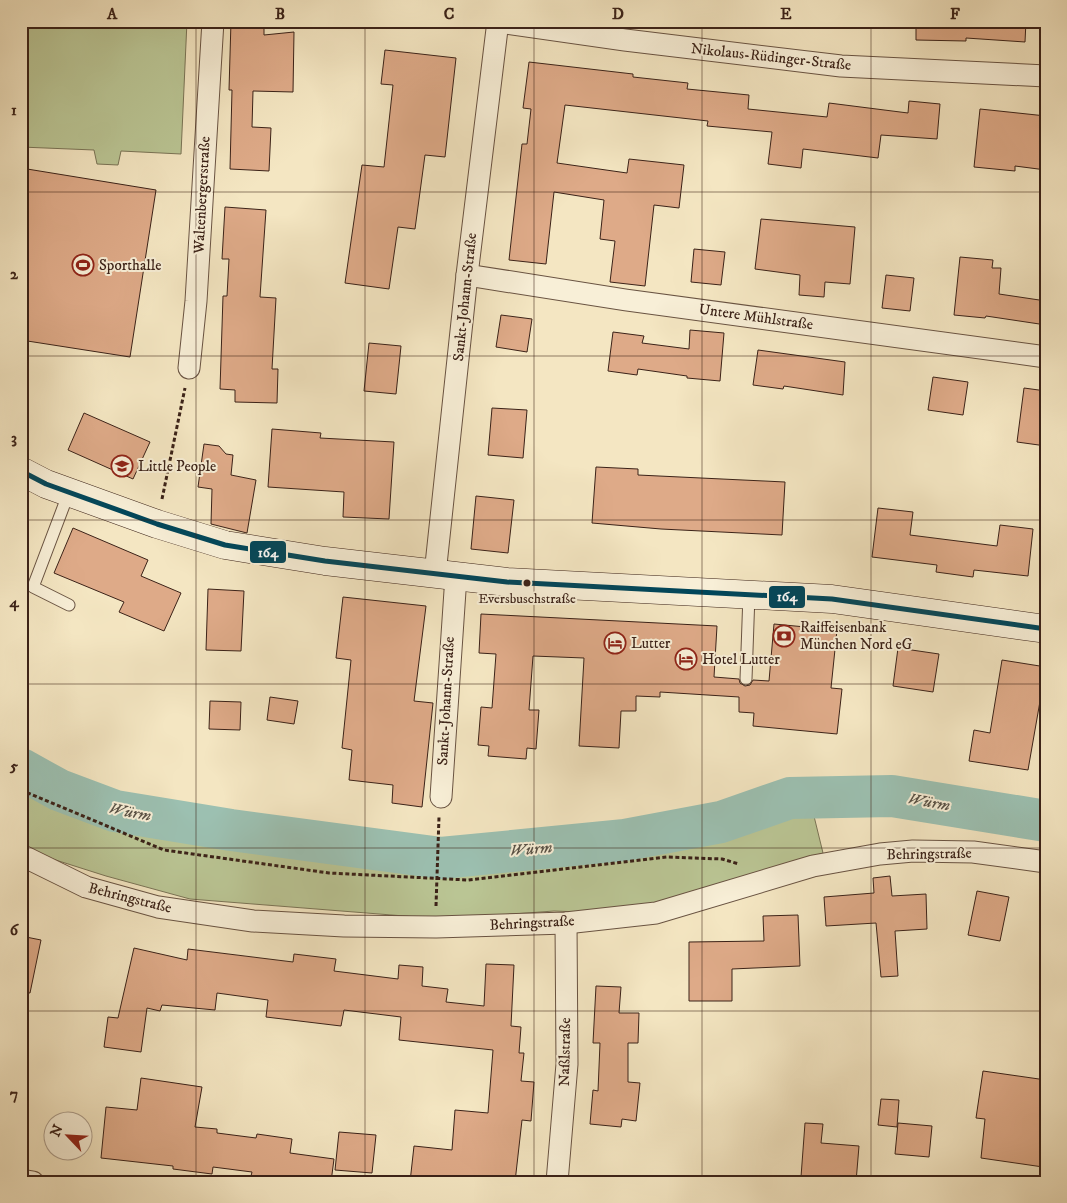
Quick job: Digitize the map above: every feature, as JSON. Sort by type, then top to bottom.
[{"type":"main road","points":[[21,471],[69,492],[157,524],[225,545],[325,561],[507,582],[832,598],[1046,629]]},
{"type":"street","name":"Waltenbergerstraße","points":[[189,368],[196,301],[213,21]]},
{"type":"street","name":"Nikolaus-Rüdinger-Straße","points":[[498,21],[625,40],[841,66],[1046,76]]},
{"type":"street","name":"Sankt-Johann-Straße","points":[[441,796],[445,575],[467,275],[498,21]]},
{"type":"street","name":"Untere Mühlstraße","points":[[467,275],[626,300],[1046,357]]},
{"type":"street","name":"Behringstraße","points":[[21,855],[86,888],[158,907],[253,921],[399,927],[566,923],[656,913],[813,866],[880,854],[913,851],[973,852],[1046,862]]},
{"type":"street","name":"Naßlstraße","points":[[557,1182],[567,1064],[566,923]]},
{"type":"street","points":[[21,1180],[33,1182]]},
{"type":"lane","points":[[69,492],[33,588],[69,605]]},
{"type":"lane","points":[[746,679],[749,594]]},
{"type":"path","points":[[157,524],[189,368]]},
{"type":"path","points":[[21,790],[164,850],[329,873],[468,880],[667,857],[722,859],[780,876]]},
{"type":"path","points":[[436,907],[438,840]]},
{"type":"green space","points":[[21,21],[187,21],[181,154],[121,151],[118,165],[97,164],[94,150],[21,147]]},
{"type":"green space","points":[[21,783],[60,804],[148,834],[232,841],[414,874],[448,873],[536,858],[646,852],[737,837],[812,808],[823,853],[634,914],[554,911],[485,916],[417,917],[190,899],[106,876],[21,849]]},
{"type":"building","points":[[231,21],[264,21],[264,35],[294,32],[293,92],[253,91],[252,127],[271,128],[269,171],[230,169],[232,90],[229,90]]},
{"type":"building","points":[[916,21],[1026,21],[1025,42],[966,38],[966,41],[916,40]]},
{"type":"building","points":[[385,50],[456,58],[445,157],[425,155],[415,229],[398,227],[389,289],[345,283],[362,165],[384,167],[393,85],[381,84]]},
{"type":"building","points":[[529,62],[633,74],[633,77],[688,83],[687,89],[749,95],[748,109],[827,117],[829,103],[908,113],[909,101],[940,104],[937,139],[881,135],[878,158],[803,149],[801,168],[768,164],[772,132],[707,126],[708,121],[565,105],[557,163],[627,173],[629,159],[684,165],[679,208],[654,205],[645,286],[610,282],[615,241],[600,239],[604,200],[554,192],[546,264],[509,260],[522,144],[527,144],[531,109],[523,108]]},
{"type":"building","points":[[980,109],[1046,116],[1046,170],[1015,166],[1015,171],[974,167]]},
{"type":"building","name":"Sporthalle","points":[[21,168],[156,190],[130,357],[21,340]]},
{"type":"building","points":[[225,207],[266,210],[260,297],[276,298],[272,369],[278,369],[277,403],[235,402],[235,390],[220,389],[223,296],[227,296],[229,259],[222,259]]},
{"type":"building","points":[[761,219],[855,227],[850,284],[825,282],[824,297],[799,295],[800,275],[755,269]]},
{"type":"building","points":[[694,249],[725,252],[721,285],[691,282]]},
{"type":"building","points":[[960,257],[993,260],[992,268],[1001,268],[999,294],[1046,301],[1046,325],[986,316],[985,318],[954,315]]},
{"type":"building","points":[[886,275],[914,278],[910,311],[882,308]]},
{"type":"building","points":[[501,315],[532,319],[527,352],[496,347]]},
{"type":"building","points":[[690,330],[724,333],[720,381],[687,378],[687,376],[638,369],[637,375],[608,371],[613,332],[644,336],[642,343],[689,349]]},
{"type":"building","points":[[369,343],[401,346],[396,394],[364,391]]},
{"type":"building","points":[[758,350],[845,362],[843,395],[784,386],[783,389],[753,385]]},
{"type":"building","points":[[933,377],[968,382],[963,415],[928,410]]},
{"type":"building","points":[[1024,388],[1046,391],[1046,446],[1017,442]]},
{"type":"building","points":[[492,408],[527,410],[523,458],[488,455]]},
{"type":"building","points":[[84,413],[150,442],[133,479],[68,450]]},
{"type":"building","points":[[272,429],[321,433],[320,438],[394,442],[389,519],[343,517],[344,492],[268,487]]},
{"type":"building","points":[[204,444],[219,446],[226,454],[233,455],[231,475],[256,480],[247,533],[211,524],[212,489],[198,487]]},
{"type":"building","points":[[596,467],[638,469],[638,475],[785,482],[782,535],[661,529],[592,523]]},
{"type":"building","points":[[476,496],[514,500],[508,553],[471,549]]},
{"type":"building","points":[[878,508],[913,512],[910,535],[997,546],[1000,525],[1033,529],[1028,576],[974,570],[973,577],[936,572],[937,565],[872,557]]},
{"type":"building","points":[[73,528],[148,560],[141,576],[181,593],[164,631],[119,612],[124,602],[54,573]]},
{"type":"building","points":[[208,589],[244,591],[241,651],[206,650]]},
{"type":"building","points":[[343,597],[426,606],[414,701],[433,703],[422,807],[392,803],[393,785],[349,780],[352,750],[342,748],[351,660],[336,658]]},
{"type":"building","points":[[481,614],[717,626],[714,677],[739,679],[740,683],[745,686],[750,685],[753,680],[769,681],[774,624],[837,630],[831,688],[842,689],[837,734],[753,726],[754,713],[739,712],[739,697],[660,692],[660,697],[636,696],[636,711],[621,711],[619,748],[579,746],[584,658],[533,656],[529,710],[539,710],[536,749],[527,748],[526,759],[488,756],[489,746],[478,745],[481,707],[492,708],[496,654],[479,653]]},
{"type":"building","points":[[898,648],[939,654],[933,692],[893,686]]},
{"type":"building","points":[[1002,660],[1046,667],[1028,770],[969,761],[974,730],[990,733]]},
{"type":"building","points":[[270,697],[298,701],[294,724],[267,720]]},
{"type":"building","points":[[210,701],[241,702],[240,730],[209,729]]},
{"type":"building","points":[[890,876],[892,896],[926,894],[927,929],[895,931],[898,976],[881,977],[876,923],[826,926],[824,897],[874,893],[873,878]]},
{"type":"building","points":[[977,891],[1009,897],[1000,941],[968,935]]},
{"type":"building","points":[[798,915],[800,966],[732,969],[732,1001],[689,1001],[689,942],[764,941],[763,916]]},
{"type":"building","points":[[21,936],[41,940],[30,993],[21,992]]},
{"type":"building","points":[[134,948],[187,960],[188,949],[293,962],[294,954],[336,959],[334,971],[398,979],[399,965],[423,967],[422,986],[448,989],[446,1002],[484,1006],[486,964],[514,965],[511,1026],[521,1027],[519,1053],[524,1053],[521,1081],[534,1082],[531,1121],[522,1120],[515,1182],[410,1182],[414,1146],[452,1150],[455,1110],[488,1113],[493,1050],[399,1040],[401,1017],[344,1010],[341,1026],[266,1017],[268,1000],[217,993],[215,1010],[162,1005],[160,1011],[147,1008],[141,1052],[104,1047],[108,1017],[118,1018]]},
{"type":"building","points":[[596,986],[621,987],[619,1013],[639,1013],[638,1043],[628,1043],[628,1082],[640,1083],[636,1121],[622,1119],[621,1127],[590,1124],[593,1090],[598,1091],[600,1043],[593,1043]]},
{"type":"building","points":[[983,1071],[1046,1080],[1046,1144],[1043,1167],[981,1158],[985,1119],[976,1118]]},
{"type":"building","points":[[141,1078],[202,1087],[195,1127],[217,1129],[217,1133],[256,1138],[257,1134],[292,1139],[290,1153],[334,1159],[331,1182],[263,1182],[250,1180],[252,1172],[213,1167],[212,1174],[173,1169],[173,1166],[101,1158],[106,1107],[137,1110]]},
{"type":"building","points":[[881,1099],[899,1100],[897,1127],[878,1125]]},
{"type":"building","points":[[805,1123],[823,1124],[821,1143],[859,1146],[856,1182],[801,1177]]},
{"type":"building","points":[[898,1123],[932,1126],[929,1157],[895,1154]]},
{"type":"building","points":[[339,1132],[376,1135],[372,1173],[335,1170]]},
{"type":"waterway","name":"Würm","points":[[21,769],[59,790],[115,811],[231,830],[441,858],[625,840],[721,822],[790,798],[892,796],[1046,821]]},
{"type":"transit line","name":"164","points":[[21,471],[46,484],[157,524],[225,545],[325,561],[507,582],[832,599],[1046,629]]},
{"type":"place","name":"Sporthalle","points":[[83,265]]},
{"type":"place","name":"Little People","points":[[122,466]]},
{"type":"place","name":"Eversbuschstraße","points":[[527,583]]},
{"type":"place","name":"Raiffeisenbank München Nord eG","points":[[784,636]]},
{"type":"place","name":"Lutter","points":[[615,643]]},
{"type":"place","name":"Hotel Lutter","points":[[686,659]]}]
